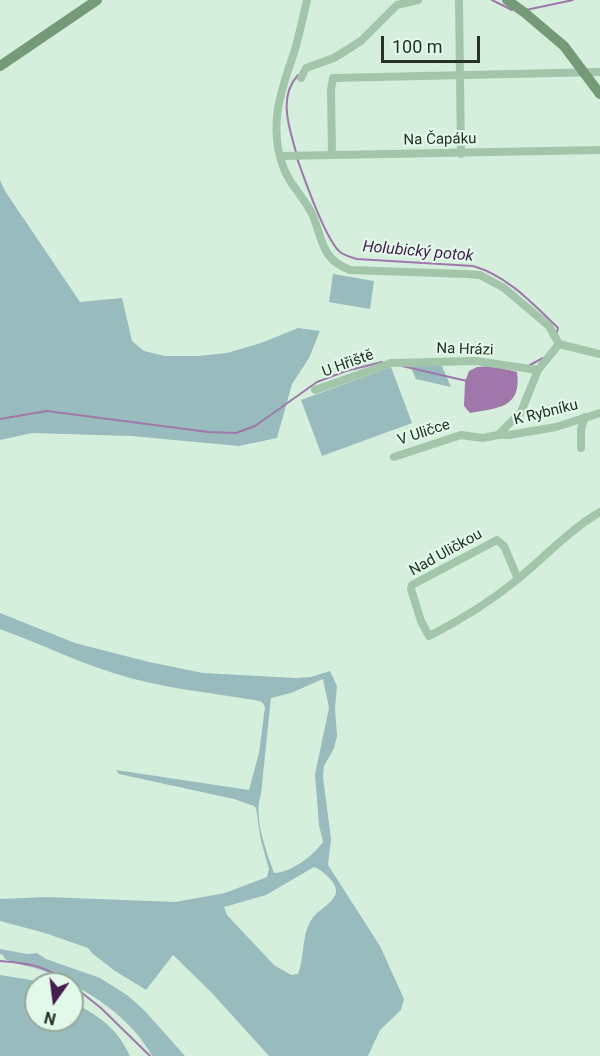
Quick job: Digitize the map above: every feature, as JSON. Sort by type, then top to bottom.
[{"type":"street","points":[[0,66],[97,0]]},
{"type":"street","points":[[307,0],[294,53],[284,76],[278,104],[276,131],[280,156],[291,184],[312,214],[325,252],[341,267],[363,271],[480,275],[504,288],[528,306],[549,326],[559,344],[600,354]]},
{"type":"street","points":[[301,78],[306,68],[334,58],[361,41],[397,5],[418,0]]},
{"type":"street","points":[[459,0],[461,154]]},
{"type":"street","points":[[507,0],[564,46],[600,94]]},
{"type":"street","points":[[332,155],[331,90],[333,78],[600,72]]},
{"type":"street","name":"Na Čapáku","points":[[280,156],[600,150]]},
{"type":"street","points":[[498,435],[521,412],[538,370],[559,344]]},
{"type":"street","name":"Na Hrázi","points":[[391,363],[476,361],[538,370]]},
{"type":"street","name":"U Hřiště","points":[[315,390],[391,363]]},
{"type":"street","name":"K Rybníku","points":[[498,435],[555,426],[600,413]]},
{"type":"street","points":[[581,448],[581,429],[585,417]]},
{"type":"street","name":"V Uličce","points":[[394,457],[461,435],[483,438],[498,435]]},
{"type":"street","name":"Nad Uličkou","points":[[518,579],[504,546],[497,540],[412,585],[411,589],[421,621],[429,636],[468,616],[518,579],[561,539],[600,512]]},
{"type":"shaded area","points":[[0,180],[5,191],[80,302],[122,298],[132,341],[144,351],[165,356],[227,353],[261,343],[298,328],[320,331],[309,358],[292,384],[277,438],[239,446],[131,436],[32,433],[0,440]]},
{"type":"shaded area","points":[[333,274],[374,281],[370,309],[329,302]]},
{"type":"shaded area","points":[[441,364],[451,387],[416,379],[410,365]]},
{"type":"shaded area","points":[[492,366],[517,372],[516,393],[506,404],[490,410],[470,413],[464,406],[465,382],[469,371],[477,367]]},
{"type":"shaded area","points":[[391,367],[412,423],[322,456],[301,400]]},
{"type":"shaded area","points":[[0,613],[75,643],[203,673],[295,678],[311,677],[330,671],[337,686],[335,708],[337,736],[334,748],[324,766],[323,777],[331,839],[328,865],[380,946],[404,999],[401,1010],[380,1030],[368,1056],[269,1056],[211,992],[173,955],[146,990],[115,971],[88,948],[0,921],[0,899],[47,897],[175,902],[225,893],[267,877],[269,869],[254,806],[234,799],[119,774],[116,770],[249,790],[259,753],[265,707],[262,702],[130,678],[0,629]],"holes":[[[323,679],[329,708],[315,774],[319,825],[323,842],[302,862],[288,870],[274,873],[259,823],[259,803],[271,698],[291,693]],[[314,867],[331,880],[336,890],[330,902],[309,925],[298,974],[291,975],[274,965],[227,915],[224,907],[266,895]]]},
{"type":"shaded area","points":[[0,949],[27,954],[37,953],[46,959],[83,972],[46,972],[5,959],[0,954]]},
{"type":"shaded area","points":[[84,972],[100,978],[127,995],[144,1010],[185,1056],[152,1056],[133,1029],[84,991]]},
{"type":"shaded area","points":[[0,975],[24,979],[24,1032],[84,1032],[84,1009],[112,1029],[130,1056],[0,1056]]},
{"type":"waterway","name":"Holubický potok","points":[[492,0],[512,10]]},
{"type":"waterway","name":"Holubický potok","points":[[526,10],[573,0]]},
{"type":"waterway","name":"Holubický potok","points":[[296,152],[288,122],[287,102],[288,93],[298,75]]},
{"type":"waterway","name":"Holubický potok","points":[[297,158],[322,222],[340,252],[357,259],[473,266],[509,284],[558,328],[557,332]]},
{"type":"waterway","name":"Holubický potok","points":[[530,365],[543,358]]},
{"type":"waterway","name":"Holubický potok","points":[[0,419],[47,411],[208,432],[236,433],[255,426],[317,382],[346,371],[382,362]]},
{"type":"waterway","name":"Holubický potok","points":[[402,366],[467,381]]},
{"type":"waterway","name":"Holubický potok","points":[[0,961],[37,966],[52,972]]},
{"type":"waterway","name":"Holubický potok","points":[[84,995],[150,1056]]}]
